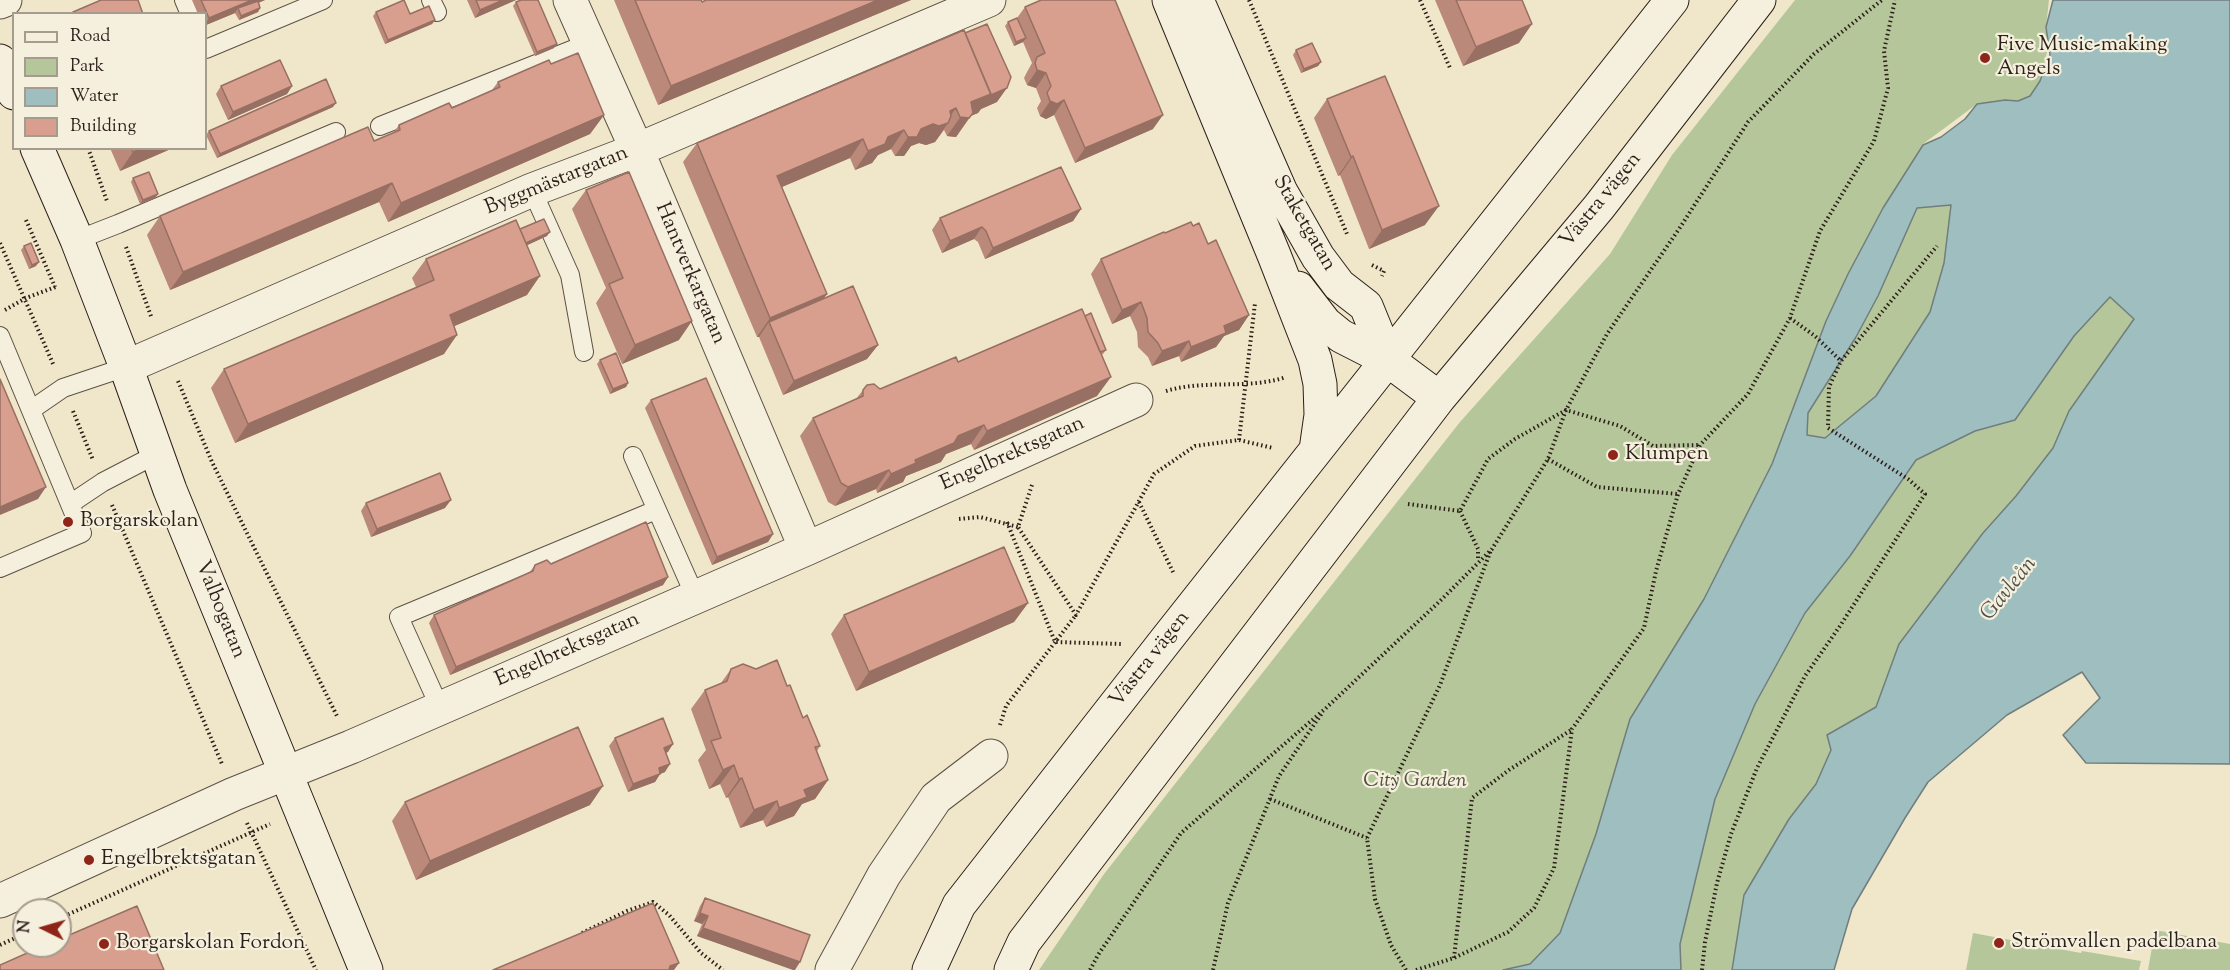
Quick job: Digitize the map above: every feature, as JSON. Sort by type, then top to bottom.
[{"type":"street","points":[[0,2],[4,0]]},
{"type":"street","name":"Hantverkargatan","points":[[570,0],[637,150],[806,549]]},
{"type":"street","name":"Byggmästargatan","points":[[126,367],[532,190],[637,150],[989,0]]},
{"type":"street","name":"Staketgatan","points":[[1169,0],[1315,360],[1320,384],[1321,415],[1316,450]]},
{"type":"street","name":"Staketgatan","points":[[1197,0],[1281,192],[1317,257],[1339,285],[1365,306],[1388,360]]},
{"type":"street","name":"Västra vägen","points":[[929,970],[960,905],[1672,0]]},
{"type":"street","name":"Västra vägen","points":[[1011,970],[1024,942],[1439,398],[1599,207],[1759,0]]},
{"type":"street","points":[[0,61],[12,88]]},
{"type":"street","name":"Valbogatan","points":[[38,150],[77,240],[170,490],[366,970]]},
{"type":"street","name":"Staketgatan","points":[[1274,255],[1325,323],[1341,336],[1388,360]]},
{"type":"street","points":[[1388,360],[1439,398]]},
{"type":"street","name":"Engelbrektsgatan","points":[[0,901],[234,794],[351,747],[806,549],[1136,400]]},
{"type":"street","points":[[832,970],[884,875],[936,798],[991,756]]},
{"type":"lane","points":[[207,49],[323,0]]},
{"type":"lane","points":[[380,126],[589,43]]},
{"type":"lane","points":[[77,240],[336,132]]},
{"type":"lane","points":[[532,190],[570,275],[584,352]]},
{"type":"lane","points":[[0,336],[82,533],[0,568]]},
{"type":"lane","points":[[31,410],[63,388],[126,367]]},
{"type":"lane","points":[[69,504],[103,482],[157,454]]},
{"type":"lane","points":[[633,456],[695,596]]},
{"type":"lane","points":[[440,708],[399,617],[656,510]]},
{"type":"path","points":[[1420,0],[1450,68]]},
{"type":"path","points":[[1406,970],[1391,945],[1375,899],[1367,838],[1440,686],[1492,549],[1548,459],[1566,410],[1607,334],[1681,226],[1748,122],[1814,54],[1882,0]]},
{"type":"path","points":[[1454,958],[1472,798],[1509,770],[1572,729],[1644,628],[1656,571],[1678,494],[1700,445],[1748,394],[1790,318],[1820,231],[1874,141],[1888,88],[1884,51],[1894,0]]},
{"type":"path","points":[[89,150],[165,351],[212,462],[337,714],[351,747]]},
{"type":"path","points":[[26,220],[56,287]]},
{"type":"path","points":[[0,243],[26,298],[250,832],[316,970]]},
{"type":"path","points":[[1702,970],[1705,942],[1717,883],[1731,834],[1757,768],[1804,676],[1840,626],[1925,494],[1908,479],[1828,428],[1829,387],[1841,361],[1937,246]]},
{"type":"path","points":[[0,314],[26,298],[89,272]]},
{"type":"path","points":[[1790,318],[1815,336],[1841,361]]},
{"type":"path","points":[[1239,440],[1246,383]]},
{"type":"path","points":[[1460,511],[1488,459],[1515,439],[1566,410],[1620,426],[1653,446],[1700,445]]},
{"type":"path","points":[[991,756],[1006,706],[1076,615],[1154,474],[1195,446],[1239,440],[1273,448]]},
{"type":"path","points":[[1548,459],[1597,487],[1678,494]]},
{"type":"path","points":[[1034,479],[1018,527],[1076,615]]},
{"type":"path","points":[[1139,501],[1174,574]]},
{"type":"path","points":[[1408,504],[1460,511]]},
{"type":"path","points":[[1460,511],[1478,549],[1478,561]]},
{"type":"path","points":[[1007,522],[1055,642]]},
{"type":"path","points":[[1090,970],[1181,833],[1325,709],[1492,549]]},
{"type":"path","points":[[1055,642],[1122,644]]},
{"type":"path","points":[[1213,970],[1228,903],[1270,799],[1280,776],[1325,709]]},
{"type":"path","points":[[1416,970],[1454,958],[1508,932],[1534,908],[1554,868],[1572,729]]},
{"type":"path","points":[[1270,799],[1367,838]]},
{"type":"path","points":[[72,913],[301,811]]},
{"type":"path","points":[[577,935],[627,911],[653,902],[669,915],[700,953],[723,970]]},
{"type":"green space","name":"City Garden","points":[[1795,0],[2049,0],[2046,27],[2049,44],[2040,81],[2030,96],[2018,101],[2005,100],[1977,104],[1923,144],[1883,208],[1826,321],[1772,464],[1704,599],[1630,719],[1596,834],[1560,933],[1530,964],[1503,970],[1039,970],[1104,874],[1460,422],[1610,254],[1672,155]]},
{"type":"green space","points":[[1952,204],[1944,263],[1930,312],[1876,396],[1825,438],[1806,435],[1808,413],[1856,337],[1878,296],[1917,208]]},
{"type":"green space","points":[[2110,297],[2134,319],[2069,411],[2053,448],[2016,496],[1983,533],[1899,644],[1876,707],[1827,735],[1831,750],[1816,784],[1789,819],[1744,895],[1732,970],[1681,970],[1680,944],[1715,799],[1755,704],[1805,613],[1850,556],[1916,460],[1975,431],[2015,420],[2074,336]]},
{"type":"green space","points":[[2155,930],[2230,944],[2230,970],[2148,970]]},
{"type":"green space","name":"Strömvallen padelbana","points":[[1973,933],[2081,953],[2082,951],[2141,961],[2139,970],[1966,970]]},
{"type":"water","name":"Gavleån","points":[[2053,0],[2230,0],[2230,764],[2086,763],[2063,735],[2100,698],[2082,672],[2007,715],[1928,782],[1852,909],[1834,970],[1732,970],[1744,895],[1789,819],[1816,784],[1831,750],[1827,735],[1876,707],[1899,644],[1983,533],[2016,496],[2053,448],[2069,411],[2134,319],[2110,297],[2074,336],[2015,420],[1975,431],[1916,460],[1850,556],[1805,613],[1755,704],[1715,799],[1680,944],[1681,970],[1503,970],[1530,964],[1560,933],[1596,834],[1630,719],[1704,599],[1772,464],[1826,321],[1883,208],[1923,145],[1941,137],[1965,119],[1977,104],[2005,100],[2018,101],[2030,96],[2040,81],[2050,55],[2046,27]],"holes":[[[1951,205],[1944,263],[1930,312],[1876,396],[1825,438],[1807,435],[1808,413],[1856,337],[1878,296],[1917,208]]]},
{"type":"building","points":[[101,0],[138,0],[142,12],[73,12]]},
{"type":"building","points":[[201,0],[252,0],[209,18]]},
{"type":"building","points":[[404,0],[410,14],[429,6],[435,20],[388,40],[376,12]]},
{"type":"building","points":[[476,0],[503,0],[480,10]]},
{"type":"building","points":[[538,0],[557,44],[537,52],[516,2]]},
{"type":"building","points":[[635,0],[701,0],[702,2],[706,0],[878,0],[671,86]]},
{"type":"building","points":[[1041,0],[1115,0],[1163,115],[1085,148],[1064,100],[1057,104],[1050,101],[1047,93],[1051,86],[1046,73],[1037,70],[1035,63],[1037,57],[1045,53],[1025,7]]},
{"type":"building","points":[[1456,0],[1522,0],[1532,24],[1476,47]]},
{"type":"building","points":[[258,1],[260,8],[241,16],[238,8]]},
{"type":"building","points":[[1017,18],[1026,38],[1016,42],[1008,22]]},
{"type":"building","points":[[987,24],[1011,77],[1007,88],[991,95],[965,33]]},
{"type":"building","points":[[964,30],[991,94],[971,102],[973,113],[969,118],[960,117],[956,108],[950,111],[951,116],[948,123],[939,126],[933,124],[921,129],[917,137],[908,137],[904,130],[888,137],[885,144],[868,151],[863,139],[777,176],[827,294],[770,318],[697,143]]},
{"type":"building","points":[[1312,43],[1321,62],[1304,69],[1296,50]]},
{"type":"building","points":[[578,53],[604,115],[401,203],[392,183],[183,272],[160,216],[368,127],[374,141],[400,130],[399,125],[449,103],[452,108],[500,87],[498,82],[549,60],[551,64]]},
{"type":"building","points":[[280,60],[292,86],[233,112],[221,86]]},
{"type":"building","points":[[1385,76],[1439,206],[1382,230],[1353,156],[1351,157],[1327,99]]},
{"type":"building","points":[[326,79],[336,103],[220,154],[209,131]]},
{"type":"building","points":[[1061,167],[1081,209],[993,248],[982,227],[950,241],[940,218]]},
{"type":"building","points":[[149,172],[158,194],[143,200],[133,178]]},
{"type":"building","points":[[629,172],[692,321],[635,345],[609,284],[623,278],[586,190]]},
{"type":"building","points":[[544,219],[550,232],[526,243],[520,229]]},
{"type":"building","points":[[516,220],[540,276],[450,315],[457,335],[248,424],[224,369],[434,280],[426,259]]},
{"type":"building","points":[[1191,222],[1193,226],[1199,223],[1208,244],[1216,240],[1249,315],[1224,326],[1226,333],[1191,347],[1189,341],[1162,351],[1148,332],[1147,318],[1141,302],[1122,310],[1101,259]]},
{"type":"building","points":[[31,243],[39,262],[32,265],[24,246]]},
{"type":"building","points":[[853,286],[878,345],[794,381],[769,322]]},
{"type":"building","points":[[1082,309],[1111,377],[987,431],[984,425],[958,436],[954,443],[915,460],[916,463],[891,474],[889,470],[848,487],[841,483],[813,418],[863,396],[863,390],[867,385],[874,384],[880,389],[956,357],[958,362]]},
{"type":"building","points":[[1091,313],[1106,350],[1100,352],[1085,316]]},
{"type":"building","points":[[616,353],[628,383],[613,389],[600,360]]},
{"type":"building","points":[[706,378],[773,534],[717,557],[651,400]]},
{"type":"building","points":[[0,379],[46,487],[0,507]]},
{"type":"building","points":[[440,473],[451,500],[377,529],[366,503]]},
{"type":"building","points":[[646,522],[668,577],[456,667],[434,615],[533,571],[535,565],[547,560],[551,564]]},
{"type":"building","points":[[1004,547],[1028,603],[869,672],[844,615]]},
{"type":"building","points":[[777,660],[803,718],[807,715],[820,746],[815,747],[828,780],[804,790],[807,797],[779,808],[777,801],[754,810],[742,778],[739,779],[734,765],[723,770],[711,741],[721,738],[705,690],[727,681],[731,669],[743,664],[756,669]]},
{"type":"building","points":[[663,718],[673,744],[664,748],[670,764],[659,768],[660,774],[633,784],[615,738]]},
{"type":"building","points":[[578,727],[603,786],[430,861],[405,802]]},
{"type":"building","points":[[705,898],[810,935],[800,962],[703,928],[708,916],[700,913]]},
{"type":"building","points":[[653,903],[679,963],[670,966],[669,970],[493,970]]},
{"type":"building","name":"Borgarskolan Fordon","points":[[137,906],[164,970],[0,970],[0,965],[16,958],[72,958],[72,934]]},
{"type":"place","name":"Five Music-making Angels","points":[[1985,58]]},
{"type":"place","name":"Klumpen","points":[[1613,455]]},
{"type":"place","name":"Borgarskolan","points":[[68,522]]},
{"type":"place","name":"Engelbrektsgatan","points":[[89,860]]},
{"type":"place","name":"Strömvallen padelbana","points":[[1999,943]]},
{"type":"place","name":"Borgarskolan Fordon","points":[[104,944]]}]
